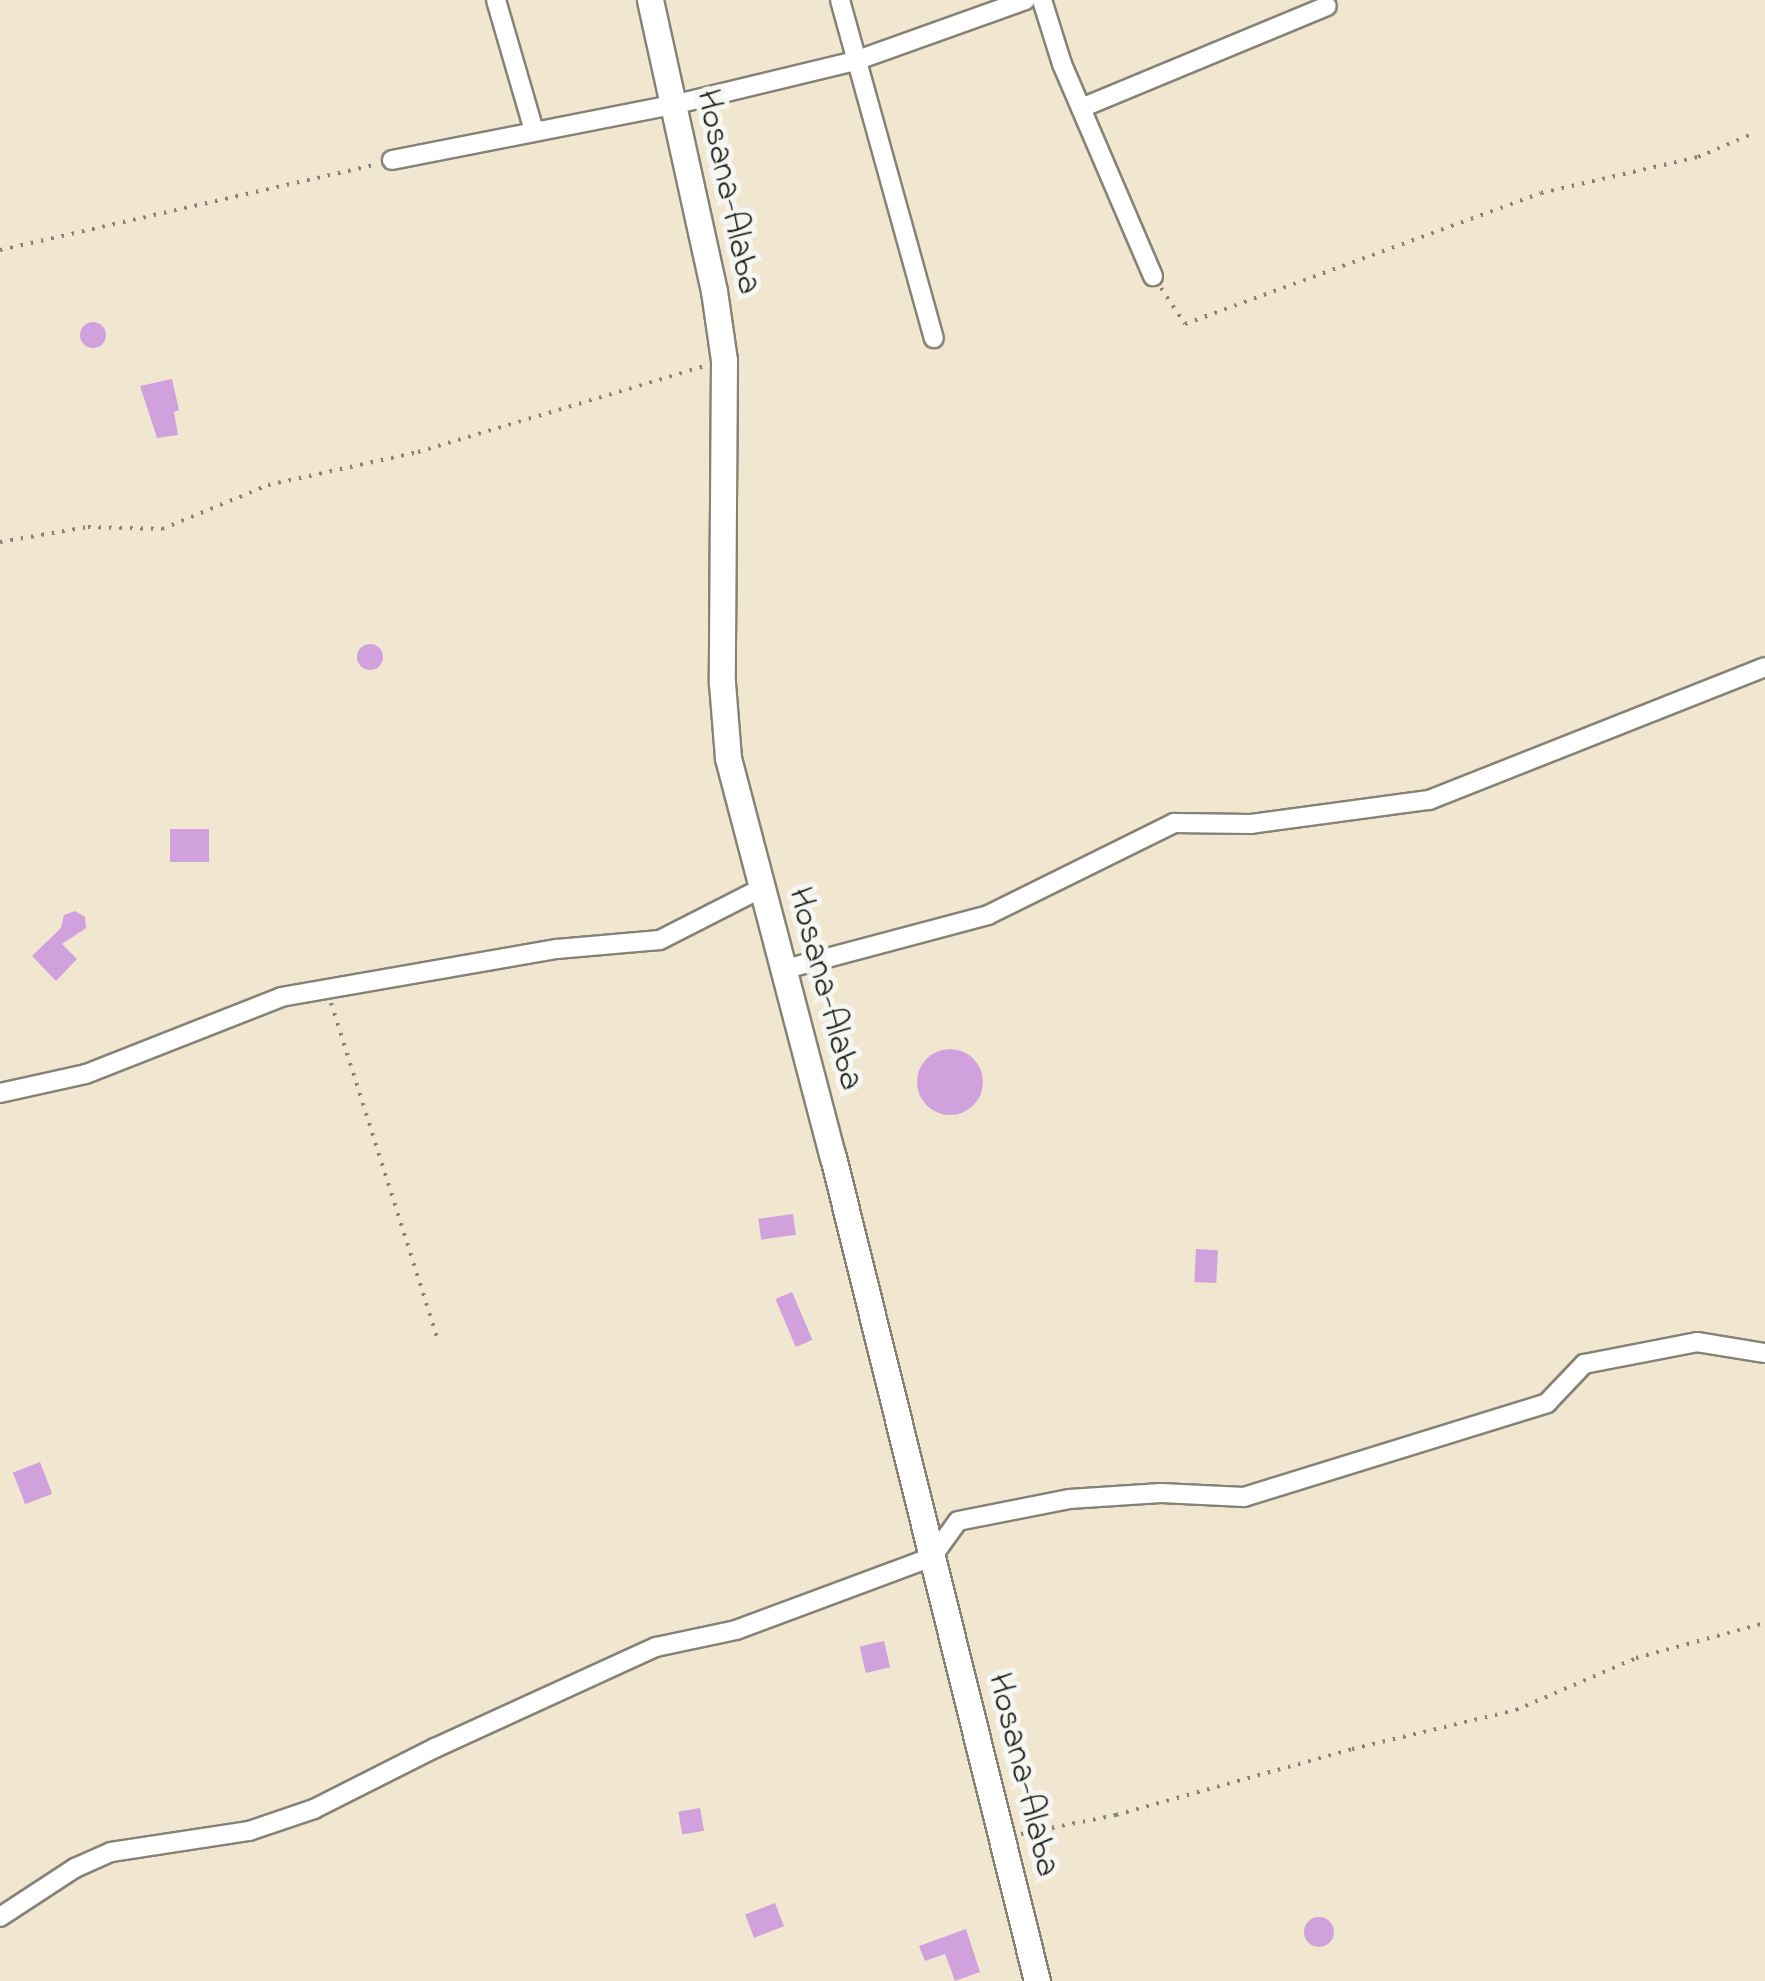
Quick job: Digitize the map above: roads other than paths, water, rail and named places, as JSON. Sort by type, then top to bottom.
[{"type":"main road","name":"Hosana-Alaba","points":[[650,0],[714,291],[724,360],[722,682],[728,758],[1037,1981]]},
{"type":"street","points":[[496,0],[534,132]]},
{"type":"street","points":[[840,0],[934,338]]},
{"type":"street","points":[[392,160],[673,105],[855,61],[1024,0]]},
{"type":"street","points":[[1042,0],[1081,108],[1152,276]]},
{"type":"street","points":[[1081,108],[1327,6]]},
{"type":"street","points":[[782,970],[988,915],[1174,823],[1251,824],[1429,800],[1765,667]]},
{"type":"street","points":[[0,1094],[86,1074],[282,997],[557,949],[660,940],[760,890]]},
{"type":"street","points":[[0,1917],[75,1868],[110,1852],[249,1830],[314,1809],[435,1748],[656,1648],[736,1630],[932,1556],[958,1521],[1069,1498],[1161,1493],[1244,1496],[1348,1468],[1547,1403],[1584,1364],[1697,1342],[1765,1353]]}]
